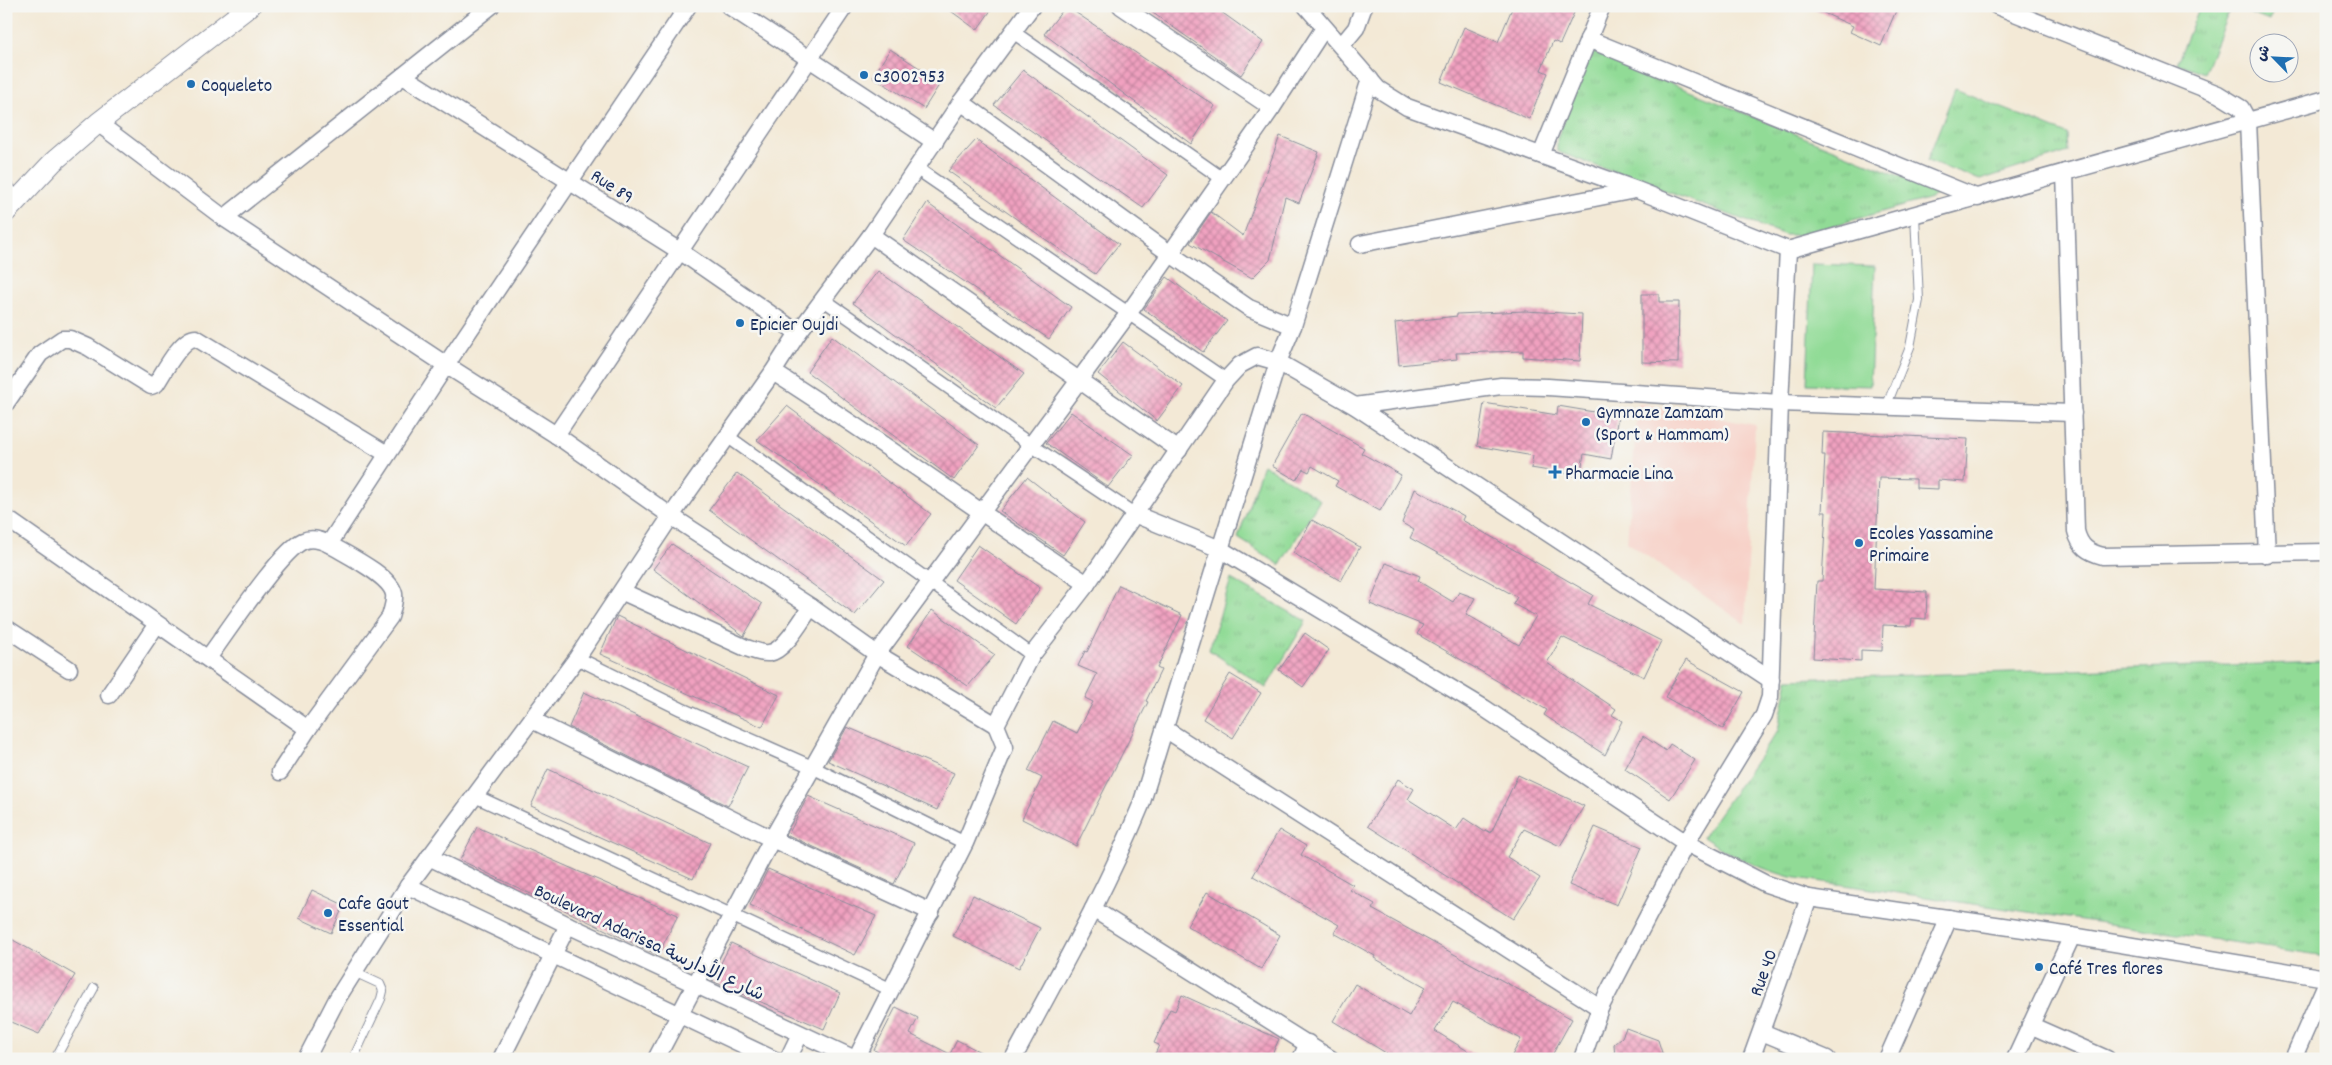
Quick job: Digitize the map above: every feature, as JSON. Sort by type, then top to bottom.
[{"type":"street","points":[[9,201],[98,123],[250,6]]},
{"type":"street","points":[[224,218],[491,6]]},
{"type":"street","points":[[329,544],[446,365],[688,6]]},
{"type":"street","points":[[729,6],[935,142]]},
{"type":"street","points":[[556,435],[845,6]]},
{"type":"street","points":[[306,1059],[337,999],[408,886],[577,658],[623,592],[671,516],[773,372],[798,333],[871,235],[961,102],[1032,6]]},
{"type":"street","points":[[1121,6],[1272,108]]},
{"type":"street","points":[[1306,6],[1378,88],[1407,108],[1637,190],[1788,250],[1915,216],[2326,99]]},
{"type":"street","points":[[1342,45],[1356,28],[1364,6]]},
{"type":"street","points":[[1541,155],[1602,6]]},
{"type":"street","points":[[1997,6],[2218,94],[2241,108],[2248,121],[2267,555]]},
{"type":"street","points":[[656,1059],[772,839],[878,654],[1128,314],[1272,108],[1324,28]]},
{"type":"street","points":[[1013,32],[1223,179]]},
{"type":"street","points":[[1588,39],[1978,198]]},
{"type":"street","name":"Rue 89","points":[[403,76],[681,252],[798,333]]},
{"type":"street","points":[[1013,1059],[1093,909],[1124,846],[1141,805],[1278,362],[1293,326],[1370,78]]},
{"type":"street","points":[[961,102],[1169,254],[1249,308],[1293,326]]},
{"type":"street","points":[[98,123],[224,218],[446,365],[556,435],[671,516],[811,607],[878,654],[996,726],[1005,747],[965,843],[856,1059]]},
{"type":"street","points":[[916,168],[1226,380]]},
{"type":"street","points":[[2065,172],[2076,531],[2084,549],[2103,556],[2126,557],[2267,555],[2326,552]]},
{"type":"street","points":[[1360,244],[1637,190]]},
{"type":"street","points":[[871,235],[1179,450]]},
{"type":"street","points":[[1582,1059],[1600,1008],[1686,843],[1764,715],[1772,680],[1780,403],[1788,250]]},
{"type":"street","points":[[824,300],[1031,445],[1134,514],[1220,548],[1484,708],[1686,843],[1766,884],[1809,898],[2072,936],[2326,978]]},
{"type":"street","points":[[6,403],[40,354],[62,339],[70,339],[88,347],[151,386],[156,384],[183,343],[190,338],[196,338],[387,454]]},
{"type":"street","points":[[996,726],[1032,655],[1087,584],[1226,380],[1240,365],[1257,356],[1278,362],[1355,406],[1772,680]]},
{"type":"street","points":[[773,372],[870,434],[982,514],[1087,584]]},
{"type":"street","points":[[1355,406],[1501,386],[1548,387],[1780,403],[2073,413]]},
{"type":"street","points":[[727,436],[1032,655]]},
{"type":"street","points":[[6,518],[308,729]]},
{"type":"street","points":[[208,658],[275,568],[295,547],[308,539],[320,540],[329,544],[386,580],[394,593],[393,607],[384,627],[308,729],[280,772]]},
{"type":"street","points":[[623,592],[746,648],[763,653],[774,651],[784,643],[811,607]]},
{"type":"street","points":[[109,696],[157,624]]},
{"type":"street","points":[[6,628],[69,669]]},
{"type":"street","points":[[577,658],[681,709],[812,767],[965,843]]},
{"type":"street","points":[[532,720],[772,839],[931,912]]},
{"type":"street","points":[[1165,729],[1600,1008]]},
{"type":"street","points":[[474,796],[892,990]]},
{"type":"street","name":"Boulevard Adarissa شارع الأدارسة","points":[[429,857],[694,985],[856,1059]]},
{"type":"street","points":[[408,886],[773,1059]]},
{"type":"street","name":"Rue 40","points":[[1751,1059],[1809,898]]},
{"type":"street","points":[[1093,909],[1331,1059]]},
{"type":"street","points":[[1887,1059],[1950,918]]},
{"type":"street","points":[[501,1059],[568,925]]},
{"type":"street","points":[[2015,1059],[2072,936]]},
{"type":"street","points":[[2292,1059],[2326,984]]},
{"type":"street","points":[[2030,1025],[2107,1059]]},
{"type":"street","points":[[1762,1032],[1827,1059]]},
{"type":"street","points":[[788,1059],[800,1034]]},
{"type":"street","points":[[1301,1059],[1308,1043]]},
{"type":"lane","points":[[1886,407],[1910,348],[1919,300],[1915,216]]},
{"type":"lane","points":[[353,1059],[383,991],[380,984],[354,972]]},
{"type":"lane","points":[[55,1059],[94,988]]},
{"type":"shaded area","points":[[1638,403],[1755,425],[1745,624],[1627,542]]},
{"type":"green space","points":[[2200,6],[2231,6],[2204,73],[2177,63]]},
{"type":"green space","points":[[2232,6],[2275,6],[2269,21]]},
{"type":"green space","points":[[1593,52],[1932,189],[1937,194],[1931,198],[1800,235],[1785,235],[1561,153],[1557,151],[1557,139],[1586,62]]},
{"type":"green space","points":[[1955,89],[2067,134],[2068,152],[1980,180],[1927,161]]},
{"type":"green space","points":[[1812,264],[1875,266],[1870,386],[1807,384]]},
{"type":"green space","points":[[1263,464],[1320,500],[1280,565],[1238,538]]},
{"type":"green space","points":[[1231,579],[1306,621],[1266,688],[1209,650]]},
{"type":"green space","points":[[2326,662],[2326,956],[1790,877],[1745,861],[1703,837],[1778,730],[1788,679]]},
{"type":"building","points":[[944,6],[994,6],[977,30]]},
{"type":"building","points":[[1066,6],[1215,106],[1191,144],[1044,34]]},
{"type":"building","points":[[1143,6],[1213,6],[1263,42],[1241,75]]},
{"type":"building","points":[[1513,6],[1577,6],[1560,44],[1553,41],[1541,70],[1548,73],[1529,119],[1441,82],[1464,27],[1498,42]]},
{"type":"building","points":[[1808,6],[1898,6],[1881,46],[1850,32],[1853,26]]},
{"type":"building","points":[[890,49],[941,82],[924,109],[873,77]]},
{"type":"building","points":[[1023,70],[1168,175],[1143,208],[994,105]]},
{"type":"building","points":[[1280,136],[1319,152],[1299,203],[1285,197],[1270,260],[1252,278],[1190,243],[1211,212],[1243,236]]},
{"type":"building","points":[[976,140],[1119,244],[1095,274],[948,171]]},
{"type":"building","points":[[927,203],[1071,307],[1049,339],[903,240]]},
{"type":"building","points":[[878,271],[1024,374],[996,408],[853,303]]},
{"type":"building","points":[[1167,277],[1227,321],[1203,352],[1144,309]]},
{"type":"building","points":[[1642,294],[1659,294],[1659,302],[1679,302],[1678,363],[1642,362]]},
{"type":"building","points":[[1525,311],[1582,314],[1580,361],[1523,357],[1523,351],[1456,353],[1457,359],[1399,365],[1395,323],[1457,316],[1457,314]]},
{"type":"building","points":[[832,336],[979,445],[954,480],[807,372]]},
{"type":"building","points":[[1123,342],[1183,386],[1157,421],[1098,374]]},
{"type":"building","points":[[1484,403],[1557,415],[1558,406],[1618,416],[1611,459],[1584,454],[1580,476],[1531,468],[1533,456],[1477,446]]},
{"type":"building","points":[[787,406],[931,514],[906,546],[757,440]]},
{"type":"building","points":[[1071,412],[1133,455],[1108,487],[1046,443]]},
{"type":"building","points":[[1302,413],[1364,448],[1361,453],[1401,475],[1380,511],[1335,486],[1338,481],[1312,466],[1309,472],[1303,469],[1296,480],[1272,466]]},
{"type":"building","name":"Ecoles Yassamine Primaire","points":[[1823,432],[1968,439],[1965,482],[1938,480],[1938,489],[1916,488],[1916,479],[1879,478],[1874,589],[1927,592],[1926,619],[1912,618],[1911,626],[1883,625],[1882,651],[1861,650],[1861,661],[1813,658],[1817,581],[1822,581],[1826,512],[1822,512],[1825,455],[1822,455]]},
{"type":"building","points":[[737,473],[884,580],[855,615],[709,510]]},
{"type":"building","points":[[1027,477],[1085,522],[1063,555],[1000,511]]},
{"type":"building","points":[[1415,489],[1464,516],[1462,520],[1593,595],[1588,604],[1661,641],[1644,677],[1562,637],[1547,663],[1616,709],[1612,715],[1622,721],[1605,755],[1544,715],[1547,710],[1417,634],[1423,625],[1370,604],[1386,563],[1420,576],[1418,581],[1453,602],[1459,592],[1475,598],[1466,614],[1519,645],[1536,616],[1513,604],[1517,597],[1410,538],[1414,530],[1402,523]]},
{"type":"building","points":[[1312,520],[1360,547],[1341,581],[1293,553]]},
{"type":"building","points":[[672,544],[762,604],[744,636],[653,569]]},
{"type":"building","points":[[978,545],[1040,588],[1016,624],[954,580]]},
{"type":"building","points":[[1119,585],[1182,615],[1157,668],[1161,670],[1146,701],[1148,702],[1076,846],[1022,819],[1042,778],[1028,771],[1053,721],[1077,733],[1093,702],[1085,698],[1097,674],[1078,666],[1085,651],[1087,652]]},
{"type":"building","points":[[932,610],[995,655],[968,686],[908,646]]},
{"type":"building","points":[[617,616],[779,695],[762,727],[600,654]]},
{"type":"building","points":[[1305,633],[1329,650],[1303,687],[1279,670]]},
{"type":"building","points":[[1686,660],[1744,692],[1723,729],[1665,697]]},
{"type":"building","points":[[1230,674],[1261,693],[1233,738],[1203,719]]},
{"type":"building","points":[[584,692],[748,767],[728,806],[569,727]]},
{"type":"building","points":[[847,727],[954,773],[937,810],[828,761]]},
{"type":"building","points":[[1643,736],[1666,751],[1670,744],[1695,760],[1670,799],[1625,769]]},
{"type":"building","points":[[548,769],[710,843],[693,879],[531,806]]},
{"type":"building","points":[[1518,775],[1584,806],[1560,846],[1524,829],[1507,857],[1540,878],[1513,919],[1368,826],[1398,779],[1414,789],[1408,799],[1456,830],[1464,818],[1485,832],[1486,830],[1491,833]]},
{"type":"building","points":[[808,796],[914,843],[894,884],[788,835]]},
{"type":"building","points":[[477,827],[678,915],[658,955],[460,860]]},
{"type":"building","points":[[1595,827],[1642,847],[1617,905],[1569,885]]},
{"type":"building","points":[[1279,830],[1306,846],[1301,855],[1353,885],[1350,890],[1375,904],[1372,909],[1572,1019],[1550,1059],[1510,1059],[1521,1039],[1453,1002],[1435,1031],[1481,1059],[1396,1059],[1333,1021],[1355,984],[1409,1016],[1426,987],[1334,933],[1339,925],[1253,876]]},
{"type":"building","points":[[768,869],[876,916],[855,955],[750,905]]},
{"type":"building","points":[[312,890],[344,905],[331,933],[299,918]]},
{"type":"building","points":[[1207,892],[1280,935],[1261,969],[1187,926]]},
{"type":"building","points":[[973,895],[1040,928],[1019,968],[953,936]]},
{"type":"building","points":[[6,936],[75,975],[39,1034],[6,1020]]},
{"type":"building","points":[[731,943],[840,993],[824,1029],[712,981]]},
{"type":"building","points":[[1182,995],[1279,1039],[1270,1059],[1153,1059],[1159,1045],[1154,1043],[1170,1009],[1175,1011]]},
{"type":"building","points":[[896,1007],[918,1018],[910,1034],[950,1054],[957,1040],[994,1059],[892,1059],[874,1050]]},
{"type":"building","points":[[1626,1028],[1658,1040],[1664,1059],[1615,1059],[1614,1044],[1622,1037]]},
{"type":"place","name":"c3002953","points":[[864,75]]},
{"type":"place","name":"Coqueleto","points":[[191,84]]},
{"type":"place","name":"Epicier Oujdi","points":[[740,323]]},
{"type":"place","name":"Gymnaze Zamzam (Sport & Hammam)","points":[[1586,422]]},
{"type":"place","name":"Pharmacie Lina","points":[[1555,472]]},
{"type":"place","name":"Ecoles Yassamine Primaire","points":[[1859,543]]},
{"type":"place","name":"Cafe Gout Essential","points":[[328,913]]},
{"type":"place","name":"Café Tres flores","points":[[2039,967]]}]
